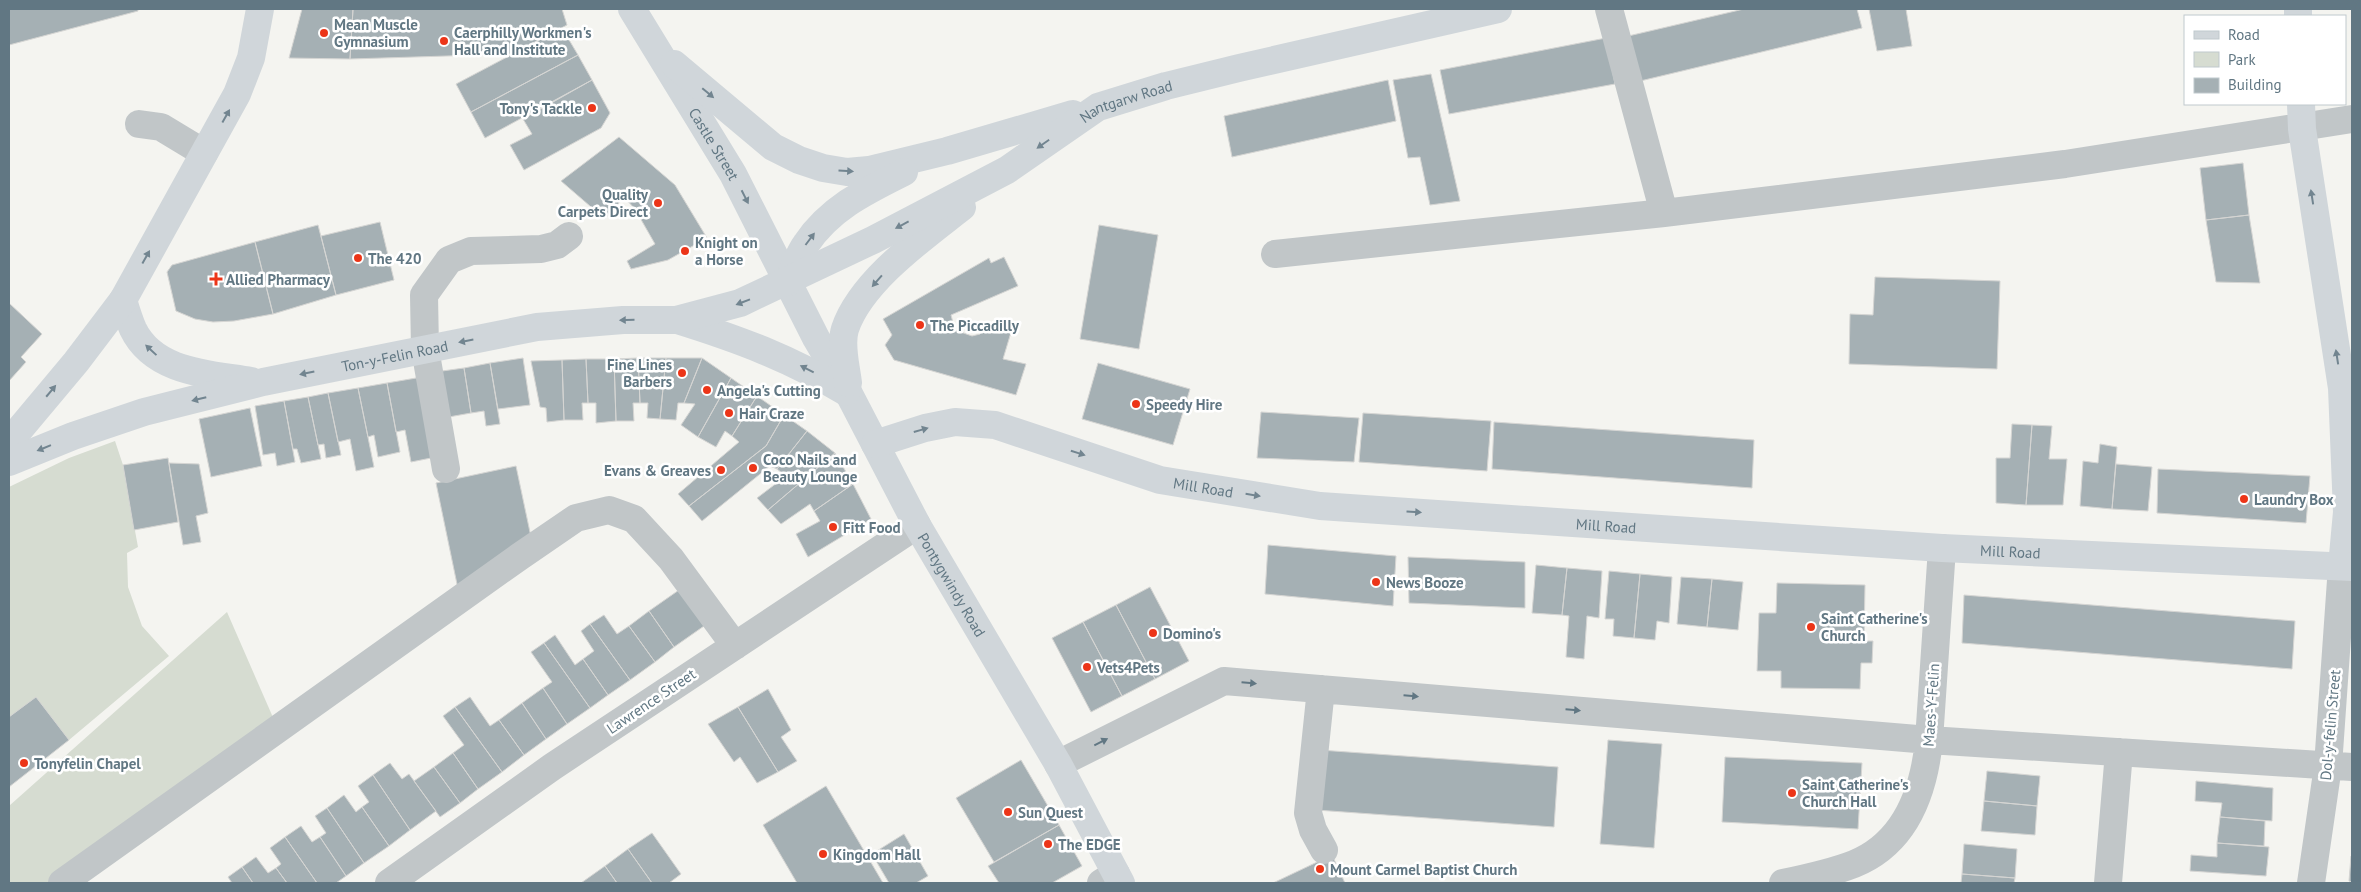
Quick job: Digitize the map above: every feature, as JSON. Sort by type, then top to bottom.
[{"type":"main road","points":[[9,442],[76,362],[123,300],[237,94],[251,58],[260,9]]},
{"type":"main road","name":"Castle Street","points":[[632,9],[733,174],[788,282]]},
{"type":"main road","name":"Nantgarw Road","points":[[788,282],[1006,170],[1098,107],[1166,86],[1239,68],[1498,9]]},
{"type":"main road","points":[[657,50],[773,147],[800,160],[823,168],[848,172],[869,170],[947,151],[1098,107]]},
{"type":"main road","points":[[2302,116],[2348,405],[2347,567]]},
{"type":"main road","points":[[788,282],[805,245],[826,218],[849,201],[947,151]]},
{"type":"main road","points":[[849,394],[843,346],[846,329],[870,289],[899,258],[1006,170]]},
{"type":"main road","name":"Ton-y-Felin Road","points":[[9,462],[73,436],[144,412],[263,382],[545,326],[623,320],[676,320],[740,303],[788,282]]},
{"type":"main road","name":"Pontygwindy Road","points":[[788,282],[917,525],[1058,764],[1113,880]]},
{"type":"main road","points":[[123,300],[133,330],[151,352],[188,371],[263,382]]},
{"type":"main road","points":[[676,320],[742,340],[779,355],[849,394]]},
{"type":"main road","name":"Mill Road","points":[[874,444],[925,428],[954,422],[995,425],[1160,480],[1320,506],[1942,548],[2347,567]]},
{"type":"street","points":[[1609,9],[1664,213]]},
{"type":"street","points":[[1275,254],[1664,213],[2065,164],[2302,116],[2352,119]]},
{"type":"street","points":[[139,124],[161,127],[204,153]]},
{"type":"street","points":[[446,469],[425,349],[424,295],[449,260],[471,251],[541,249],[557,245],[569,236]]},
{"type":"street","points":[[62,883],[576,518],[609,510],[634,519],[671,559],[735,646]]},
{"type":"street","name":"Lawrence Street","points":[[389,883],[552,767],[917,525]]},
{"type":"street","name":"Maes-Y-Felin","points":[[1783,883],[1854,864],[1880,850],[1901,825],[1917,800],[1926,770],[1929,740],[1942,548]]},
{"type":"street","name":"Dol-y-felin Street","points":[[2310,883],[2340,767],[2347,567]]},
{"type":"street","points":[[1058,764],[1224,680],[1929,740],[2340,767]]},
{"type":"street","points":[[1321,689],[1308,813],[1313,830],[1324,850]]},
{"type":"street","points":[[2108,883],[2119,752]]},
{"type":"green space","points":[[115,441],[123,465],[138,547],[127,553],[128,587],[142,626],[169,656],[69,740],[36,697],[9,717],[9,487],[69,458]]},
{"type":"green space","points":[[227,612],[275,722],[50,883],[9,883],[9,806]]},
{"type":"building","points":[[9,9],[138,9],[138,11],[9,45]]},
{"type":"building","name":"Mean Muscle Gymnasium","points":[[302,9],[353,9],[350,59],[289,58]]},
{"type":"building","name":"Caerphilly Workmen's Hall and Institute","points":[[353,9],[562,9],[567,25],[512,54],[350,59]]},
{"type":"building","points":[[1744,9],[1857,9],[1862,28],[1636,82],[1624,37]]},
{"type":"building","points":[[1869,9],[1906,9],[1912,46],[1877,51]]},
{"type":"building","points":[[562,28],[578,55],[471,112],[456,84]]},
{"type":"building","points":[[1606,38],[1615,84],[1449,114],[1440,70]]},
{"type":"building","points":[[578,55],[592,80],[485,138],[471,112]]},
{"type":"building","points":[[1431,74],[1460,201],[1430,205],[1420,157],[1408,158],[1393,80]]},
{"type":"building","points":[[592,80],[610,113],[601,128],[524,170],[510,145],[532,134],[523,119]]},
{"type":"building","points":[[1388,80],[1396,121],[1232,157],[1224,116]]},
{"type":"building","name":"Quality Carpets Direct","points":[[619,137],[675,185],[707,238],[668,260],[631,269],[627,261],[655,244],[635,209],[624,197],[605,219],[561,181]]},
{"type":"building","points":[[2243,163],[2249,215],[2206,220],[2200,168]]},
{"type":"building","points":[[2249,215],[2260,283],[2216,282],[2206,220]]},
{"type":"building","name":"The 420","points":[[380,222],[394,280],[336,295],[321,236]]},
{"type":"building","points":[[318,225],[336,295],[273,314],[255,242]]},
{"type":"building","points":[[1099,225],[1158,235],[1139,349],[1080,339]]},
{"type":"building","name":"Allied Pharmacy","points":[[255,242],[273,314],[234,321],[213,322],[195,319],[176,311],[167,272],[172,265]]},
{"type":"building","name":"The Piccadilly","points":[[1004,257],[1018,286],[951,315],[955,330],[972,336],[980,334],[986,322],[1012,329],[1003,359],[1026,364],[1016,395],[894,360],[885,345],[892,335],[883,319],[989,258],[991,263]]},
{"type":"building","points":[[1875,277],[2000,281],[1997,369],[1849,364],[1850,314],[1873,315]]},
{"type":"building","points":[[9,303],[42,334],[21,357],[26,362],[9,381]]},
{"type":"building","points":[[523,358],[530,405],[498,409],[490,363]]},
{"type":"building","points":[[638,358],[666,358],[660,419],[647,418],[648,403],[640,403]]},
{"type":"building","points":[[638,358],[640,403],[633,403],[634,421],[616,421],[614,359]]},
{"type":"building","points":[[666,358],[702,358],[684,403],[678,403],[676,420],[660,419]]},
{"type":"building","name":"Angela's Cutting","points":[[702,358],[731,378],[698,437],[681,425],[695,404],[684,403]]},
{"type":"building","points":[[586,359],[614,359],[616,421],[596,423],[596,403],[588,403]]},
{"type":"building","points":[[586,359],[588,403],[582,403],[583,420],[564,420],[562,360]]},
{"type":"building","points":[[562,360],[564,420],[547,422],[546,408],[540,407],[531,361]]},
{"type":"building","points":[[490,363],[500,424],[486,426],[484,411],[471,413],[464,368]]},
{"type":"building","name":"Speedy Hire","points":[[1098,363],[1190,389],[1173,445],[1082,419]]},
{"type":"building","points":[[464,368],[471,413],[443,418],[435,372]]},
{"type":"building","points":[[422,377],[436,457],[411,462],[405,430],[396,432],[387,383]]},
{"type":"building","name":"Hair Craze","points":[[731,378],[757,396],[732,436],[725,431],[716,447],[698,437]]},
{"type":"building","points":[[387,383],[400,452],[378,457],[374,435],[368,437],[358,388]]},
{"type":"building","points":[[358,388],[374,467],[356,471],[350,439],[338,442],[328,393]]},
{"type":"building","points":[[328,393],[341,455],[326,458],[324,444],[318,445],[308,397]]},
{"type":"building","name":"Evans & Greaves","points":[[757,396],[784,415],[766,446],[689,506],[678,494],[739,442],[732,436]]},
{"type":"building","points":[[308,397],[321,459],[301,463],[297,449],[293,449],[284,401]]},
{"type":"building","points":[[284,401],[295,462],[277,466],[275,453],[263,455],[255,406]]},
{"type":"building","points":[[250,408],[262,466],[211,477],[199,419]]},
{"type":"building","points":[[1261,412],[1359,418],[1354,462],[1257,458]]},
{"type":"building","points":[[1363,413],[1491,421],[1487,471],[1359,462]]},
{"type":"building","name":"Coco Nails and Beauty Lounge","points":[[784,415],[807,431],[777,469],[770,466],[702,521],[689,506],[766,446]]},
{"type":"building","points":[[1494,422],[1754,440],[1752,488],[1492,469]]},
{"type":"building","points":[[2012,424],[2032,425],[2026,505],[1996,503],[1996,458],[2010,458]]},
{"type":"building","points":[[2032,425],[2052,426],[2049,459],[2067,459],[2063,505],[2026,505]]},
{"type":"building","points":[[807,431],[835,453],[768,510],[757,498],[786,476],[777,469]]},
{"type":"building","points":[[2100,444],[2117,447],[2112,509],[2080,506],[2083,461],[2098,463]]},
{"type":"building","points":[[835,453],[853,484],[814,511],[810,504],[781,524],[768,510]]},
{"type":"building","points":[[168,458],[178,522],[134,530],[123,465]]},
{"type":"building","points":[[169,463],[199,464],[208,513],[196,516],[201,542],[183,545]]},
{"type":"building","points":[[2116,464],[2152,467],[2148,511],[2112,509]]},
{"type":"building","points":[[516,466],[531,537],[458,589],[436,483]]},
{"type":"building","points":[[2158,469],[2310,476],[2306,523],[2157,513]]},
{"type":"building","name":"Fitt Food","points":[[853,484],[871,519],[808,557],[796,534],[820,521],[814,511]]},
{"type":"building","points":[[1268,545],[1396,556],[1393,606],[1265,594]]},
{"type":"building","points":[[1408,557],[1525,562],[1525,608],[1409,603]]},
{"type":"building","points":[[1536,565],[1567,568],[1562,615],[1532,613]]},
{"type":"building","points":[[1567,568],[1602,571],[1599,618],[1587,616],[1584,659],[1566,657],[1569,616],[1562,615]]},
{"type":"building","points":[[1609,571],[1640,574],[1634,638],[1613,636],[1614,619],[1605,619]]},
{"type":"building","points":[[1640,574],[1672,577],[1669,623],[1657,621],[1655,640],[1634,638]]},
{"type":"building","points":[[1681,577],[1712,579],[1707,627],[1677,624]]},
{"type":"building","points":[[1712,579],[1743,582],[1738,630],[1707,627]]},
{"type":"building","name":"Saint Catherine's Church","points":[[1777,583],[1865,585],[1864,641],[1873,641],[1872,663],[1861,663],[1860,689],[1781,688],[1781,671],[1757,671],[1759,613],[1776,613]]},
{"type":"building","name":"Domino's","points":[[1150,587],[1189,661],[1155,679],[1116,605]]},
{"type":"building","points":[[679,590],[704,626],[674,647],[649,611]]},
{"type":"building","points":[[1964,595],[2295,621],[2292,669],[1962,643]]},
{"type":"building","points":[[1116,605],[1155,679],[1122,696],[1083,622]]},
{"type":"building","points":[[649,611],[674,647],[655,662],[629,626]]},
{"type":"building","points":[[604,615],[617,634],[629,626],[655,662],[630,680],[590,624]]},
{"type":"building","name":"Vets4Pets","points":[[1083,622],[1122,696],[1091,712],[1052,638]]},
{"type":"building","points":[[590,624],[630,680],[608,695],[583,659],[594,651],[581,631]]},
{"type":"building","points":[[555,635],[575,665],[583,659],[608,695],[590,708],[544,643]]},
{"type":"building","points":[[544,643],[590,708],[567,724],[543,688],[552,682],[531,652]]},
{"type":"building","points":[[543,688],[567,724],[546,739],[522,703]]},
{"type":"building","points":[[768,689],[791,730],[781,737],[797,761],[778,772],[738,707]]},
{"type":"building","name":"Tonyfelin Chapel","points":[[36,697],[69,740],[9,787],[9,717]]},
{"type":"building","points":[[470,697],[490,726],[499,720],[524,755],[502,772],[455,707]]},
{"type":"building","points":[[522,703],[546,739],[524,755],[499,720]]},
{"type":"building","points":[[455,707],[502,772],[478,789],[453,753],[464,745],[443,716]]},
{"type":"building","points":[[738,707],[778,772],[757,783],[740,757],[734,762],[708,724]]},
{"type":"building","points":[[1608,740],[1662,744],[1654,848],[1600,844]]},
{"type":"building","points":[[1320,750],[1558,767],[1554,827],[1316,810]]},
{"type":"building","points":[[453,753],[478,789],[460,803],[434,767]]},
{"type":"building","name":"Saint Catherine's Church Hall","points":[[1725,757],[1862,763],[1858,829],[1722,822]]},
{"type":"building","name":"Sun Quest","points":[[1021,760],[1059,825],[994,862],[956,798]]},
{"type":"building","points":[[390,763],[402,779],[409,774],[436,811],[410,830],[373,775]]},
{"type":"building","points":[[434,767],[460,803],[440,817],[414,781]]},
{"type":"building","points":[[1987,771],[2040,776],[2037,806],[1984,801]]},
{"type":"building","points":[[373,775],[410,830],[389,846],[362,807],[369,802],[358,786]]},
{"type":"building","points":[[2196,781],[2273,788],[2272,821],[2220,817],[2222,803],[2195,801]]},
{"type":"building","name":"Kingdom Hall","points":[[826,786],[883,883],[797,883],[763,825]]},
{"type":"building","points":[[344,795],[356,812],[362,807],[389,846],[364,863],[327,808]]},
{"type":"building","points":[[1984,801],[2037,806],[2035,835],[1981,831]]},
{"type":"building","points":[[327,808],[364,863],[346,876],[320,837],[326,833],[315,816]]},
{"type":"building","points":[[2220,817],[2265,821],[2264,846],[2217,843]]},
{"type":"building","name":"The EDGE","points":[[1059,825],[1082,866],[1052,883],[999,883],[988,866]]},
{"type":"building","points":[[301,826],[312,842],[320,837],[346,876],[336,883],[317,883],[285,837]]},
{"type":"building","points":[[652,833],[681,874],[669,883],[652,883],[628,849]]},
{"type":"building","points":[[904,834],[928,876],[916,883],[889,883],[872,854]]},
{"type":"building","points":[[285,837],[317,883],[287,883],[276,868],[281,864],[270,848]]},
{"type":"building","points":[[2217,843],[2269,847],[2266,876],[2190,871],[2191,855],[2217,857]]},
{"type":"building","points":[[1964,844],[2017,849],[2015,878],[1962,874]]},
{"type":"building","points":[[628,849],[652,883],[617,883],[605,866]]},
{"type":"building","name":"Mount Carmel Baptist Church","points":[[1332,855],[1345,883],[1273,883]]},
{"type":"building","points":[[2352,856],[2352,882],[2349,881]]},
{"type":"building","points":[[256,857],[268,873],[276,868],[287,883],[253,883],[242,867]]},
{"type":"building","points":[[605,866],[617,883],[581,883]]},
{"type":"building","points":[[242,867],[253,883],[232,883],[228,877]]},
{"type":"building","points":[[1962,874],[2015,878],[2014,883],[1961,883]]},
{"type":"place","name":"Mean Muscle Gymnasium","points":[[324,33]]},
{"type":"place","name":"Caerphilly Workmen's Hall and Institute","points":[[444,41]]},
{"type":"place","name":"Tony's Tackle","points":[[592,108]]},
{"type":"place","name":"Quality Carpets Direct","points":[[658,203]]},
{"type":"place","name":"Knight on a Horse","points":[[685,251]]},
{"type":"place","name":"The 420","points":[[358,258]]},
{"type":"place","name":"Allied Pharmacy","points":[[216,279]]},
{"type":"place","name":"The Piccadilly","points":[[920,325]]},
{"type":"place","name":"Fine Lines Barbers","points":[[682,373]]},
{"type":"place","name":"Angela's Cutting","points":[[707,390]]},
{"type":"place","name":"Speedy Hire","points":[[1136,404]]},
{"type":"place","name":"Hair Craze","points":[[729,413]]},
{"type":"place","name":"Coco Nails and Beauty Lounge","points":[[753,468]]},
{"type":"place","name":"Evans & Greaves","points":[[721,470]]},
{"type":"place","name":"Laundry Box","points":[[2244,499]]},
{"type":"place","name":"Fitt Food","points":[[833,527]]},
{"type":"place","name":"News Booze","points":[[1376,582]]},
{"type":"place","name":"Saint Catherine's Church","points":[[1811,627]]},
{"type":"place","name":"Domino's","points":[[1153,633]]},
{"type":"place","name":"Vets4Pets","points":[[1087,667]]},
{"type":"place","name":"Tonyfelin Chapel","points":[[24,763]]},
{"type":"place","name":"Saint Catherine's Church Hall","points":[[1792,793]]},
{"type":"place","name":"Sun Quest","points":[[1008,812]]},
{"type":"place","name":"The EDGE","points":[[1048,844]]},
{"type":"place","name":"Kingdom Hall","points":[[823,854]]},
{"type":"place","name":"Mount Carmel Baptist Church","points":[[1320,869]]}]
